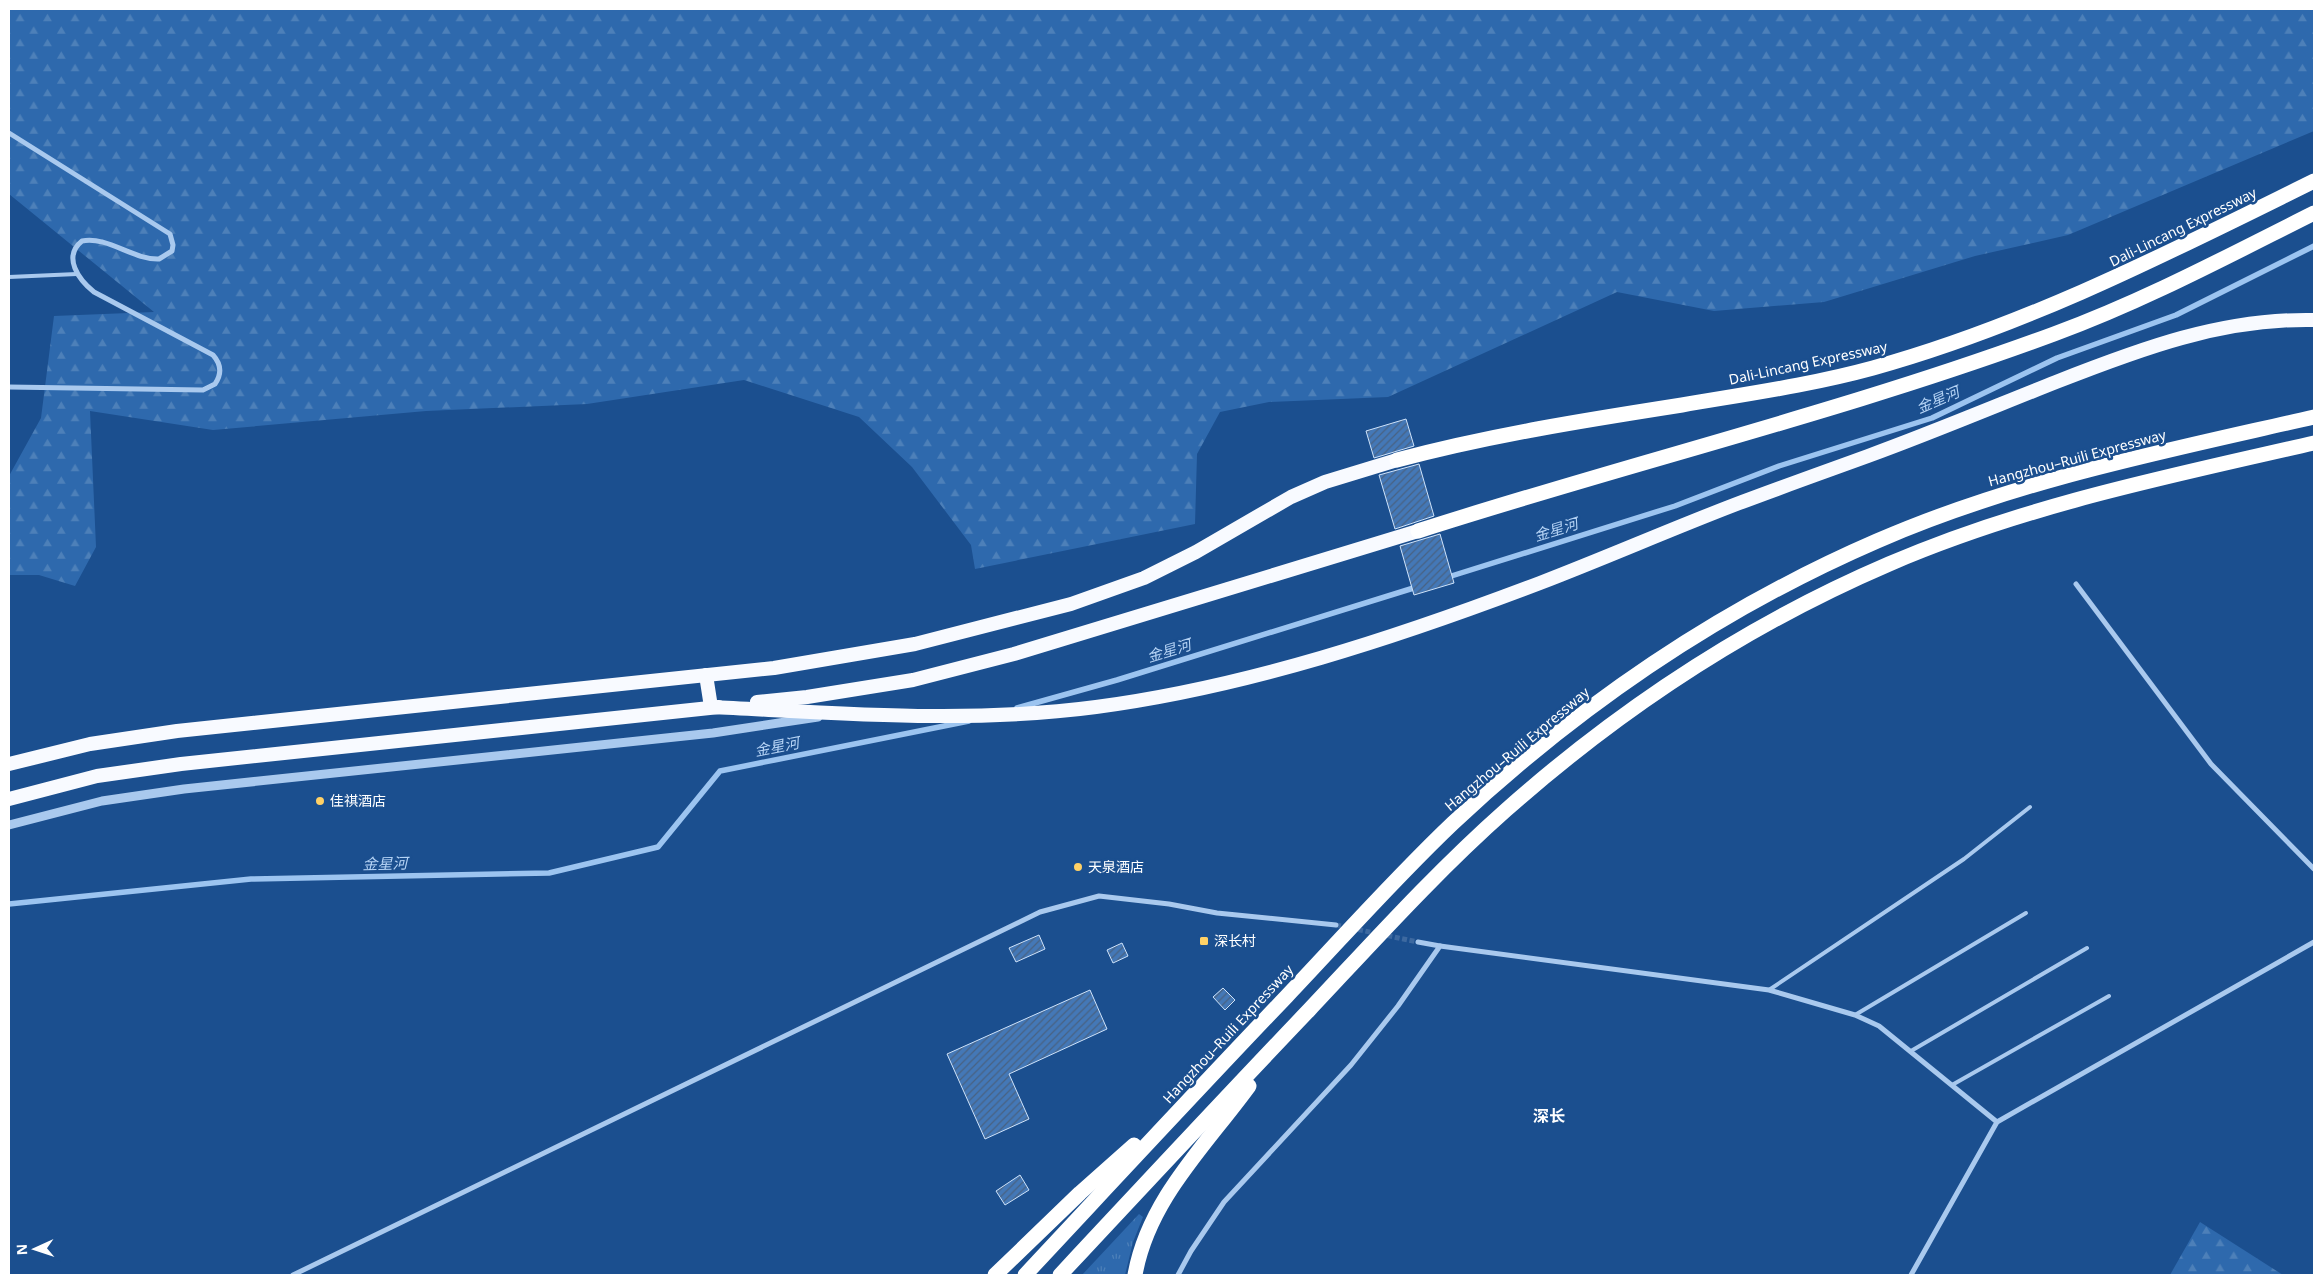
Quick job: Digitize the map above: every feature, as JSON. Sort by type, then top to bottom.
[{"type":"highway","name":"Dali-Lincang Expressway","points":[[1397,460],[1525,430],[1771,390],[1872,368],[1985,332],[2072,298],[2172,251],[2314,180]]},
{"type":"highway","points":[[9,799],[97,776],[181,764],[807,697],[913,680],[1014,654],[1869,396],[2038,340],[2152,294],[2314,213]]},
{"type":"highway","points":[[711,707],[906,716],[1022,715],[1149,699],[1273,671],[1371,643],[1470,609],[1736,504],[1890,448],[2153,345],[2204,330],[2243,323],[2314,320]]},
{"type":"highway","name":"Hangzhou–Ruili Expressway","points":[[1025,1275],[1418,857],[1487,792],[1596,703],[1712,626],[1835,560],[1968,506],[2062,476],[2111,463],[2314,417]]},
{"type":"highway","points":[[1060,1275],[1436,876],[1525,793],[1619,718],[1686,672],[1740,639],[1846,583],[1976,530],[2117,487],[2314,443]]},
{"type":"highway","points":[[9,764],[90,744],[177,731],[774,668],[915,644],[1071,604],[1144,578],[1196,552],[1291,497],[1325,482],[1397,460]]},
{"type":"highway","points":[[706,675],[711,707]]},
{"type":"highway","points":[[1135,1275],[1149,1227],[1170,1190],[1285,1035]]},
{"type":"highway","points":[[995,1275],[1080,1193],[1201,1086]]},
{"type":"street","points":[[9,133],[165,229],[172,239],[172,251],[166,256],[156,259],[93,240],[82,241],[78,245],[73,257],[77,274],[94,292],[213,355],[220,367],[218,380],[210,388],[198,391],[9,388]]},
{"type":"street","points":[[2076,584],[2211,764],[2314,870]]},
{"type":"street","points":[[9,826],[102,801],[184,789],[703,734],[841,713]]},
{"type":"street","points":[[293,1275],[1040,912],[1099,896],[1169,904],[1217,913],[1336,925]]},
{"type":"street","points":[[1418,942],[1769,990],[1855,1015],[1880,1026],[1998,1122]]},
{"type":"street","points":[[1911,1275],[1998,1122],[2314,942]]},
{"type":"street","points":[[1178,1275],[1191,1251],[1224,1202],[1351,1065],[1398,1006],[1440,946]]},
{"type":"lane","points":[[9,277],[77,274]]},
{"type":"lane","points":[[1769,990],[1964,860],[2030,808]]},
{"type":"lane","points":[[1855,1015],[2026,913]]},
{"type":"lane","points":[[1911,1051],[2088,948]]},
{"type":"lane","points":[[1952,1086],[2109,996]]},
{"type":"green space","points":[[9,9],[2314,9],[2314,131],[2068,235],[1975,256],[1824,302],[1714,311],[1617,292],[1388,397],[1269,402],[1220,412],[1197,454],[1195,524],[975,569],[971,545],[912,467],[859,417],[744,380],[587,404],[426,411],[213,430],[90,411],[96,547],[75,586],[39,575],[9,575],[9,476],[41,418],[54,316],[154,312],[9,194]]},
{"type":"green space","points":[[1139,1214],[1143,1217],[1133,1242],[1125,1275],[1082,1275]]},
{"type":"green space","points":[[2200,1222],[2283,1275],[2170,1275]]},
{"type":"building","points":[[1406,419],[1414,446],[1374,458],[1366,431]]},
{"type":"building","points":[[1419,464],[1434,516],[1395,529],[1379,475]]},
{"type":"building","points":[[1440,534],[1454,583],[1414,595],[1400,546]]},
{"type":"building","points":[[1039,935],[1045,949],[1016,962],[1009,948]]},
{"type":"building","points":[[1122,943],[1128,956],[1113,963],[1107,950]]},
{"type":"building","points":[[1223,988],[1235,1000],[1225,1010],[1213,997]]},
{"type":"building","points":[[1090,990],[1107,1029],[1009,1074],[1029,1119],[985,1139],[947,1054]]},
{"type":"building","points":[[1020,1175],[1029,1190],[1005,1205],[996,1191]]},
{"type":"waterway","name":"金星河","points":[[1445,578],[1675,506],[1779,466],[1932,418],[2057,358],[2176,315],[2314,246]]},
{"type":"waterway","name":"金星河","points":[[1017,708],[1117,680],[1420,586]]},
{"type":"waterway","name":"金星河","points":[[9,904],[251,879],[549,873],[658,847],[720,771],[969,721]]},
{"type":"tunnel","points":[[1336,925],[1418,942]]},
{"type":"place","name":"佳祺酒店","points":[[320,801]]},
{"type":"place","name":"天泉酒店","points":[[1078,867]]},
{"type":"place","name":"深长村","points":[[1204,941]]},
{"type":"district","name":"深长","points":[[1549,1116]]}]
